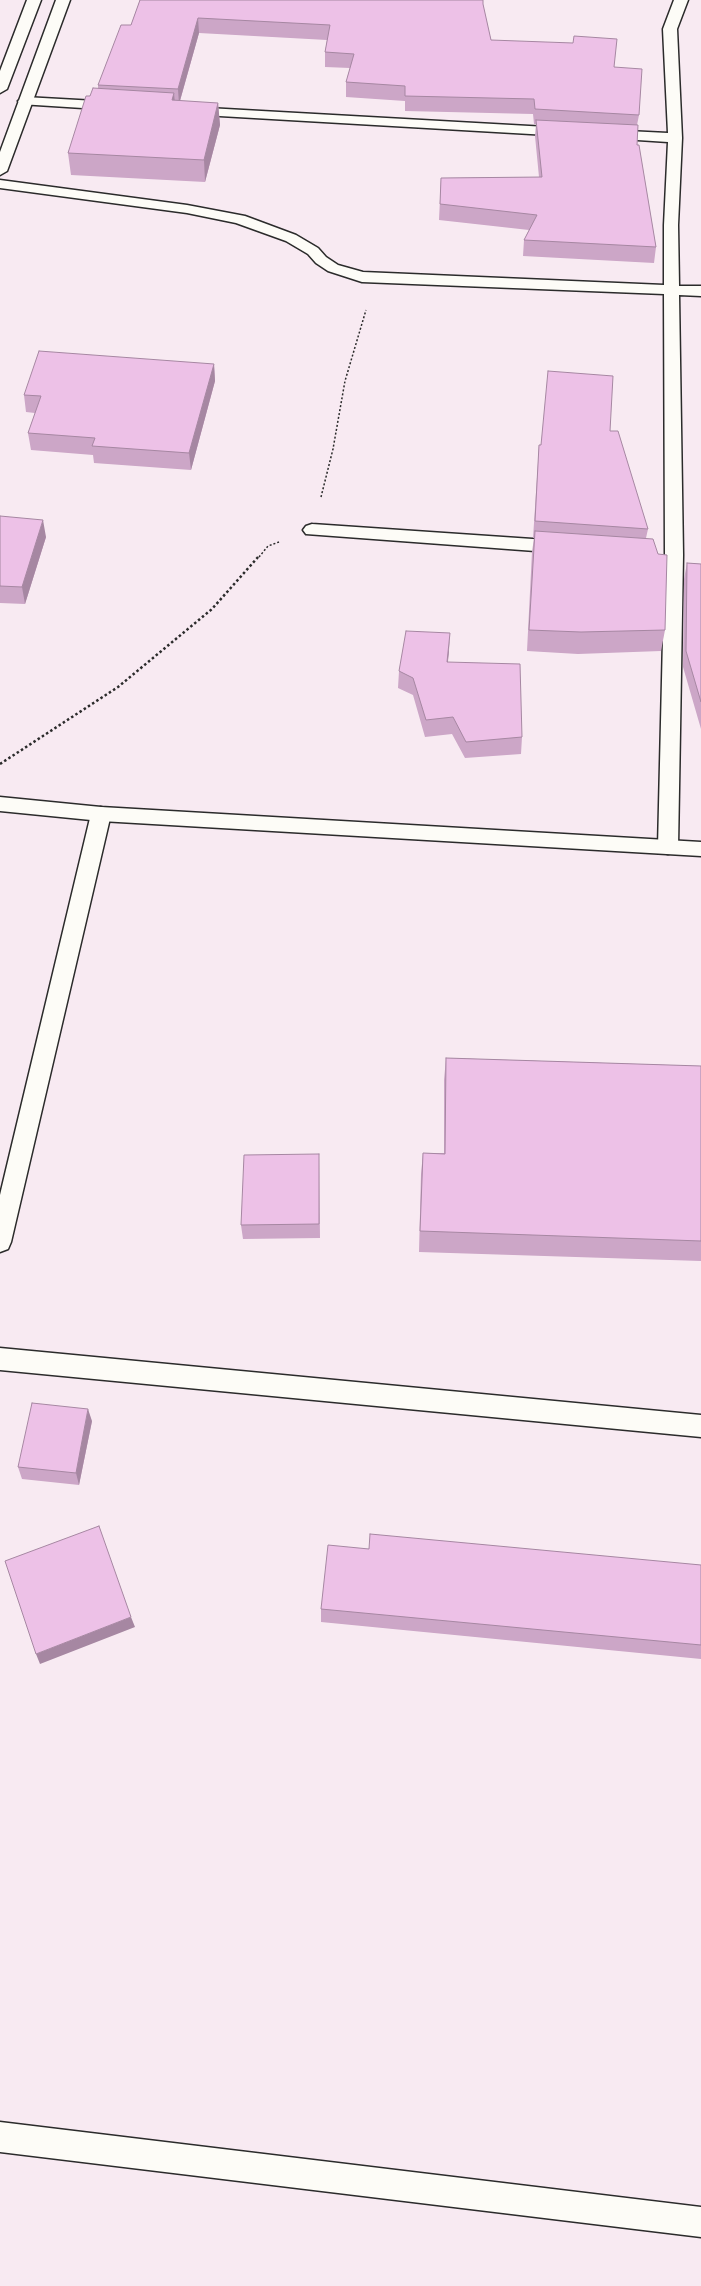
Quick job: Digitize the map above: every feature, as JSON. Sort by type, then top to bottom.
[{"type":"street","points":[[0,89],[34,0]]},
{"type":"street","points":[[0,171],[63,0]]},
{"type":"street","points":[[668,847],[666,554],[675,138],[670,28],[681,0]]},
{"type":"street","points":[[25,101],[128,107]]},
{"type":"street","points":[[176,110],[580,133]]},
{"type":"street","points":[[596,134],[675,138]]},
{"type":"street","points":[[0,184],[187,209],[240,219],[291,238],[313,252],[321,260],[333,268],[355,276],[376,279],[701,291]]},
{"type":"street","points":[[312,530],[579,548]]},
{"type":"street","points":[[0,804],[100,814],[701,849]]},
{"type":"street","points":[[0,1242],[100,814]]},
{"type":"street","points":[[0,1359],[701,1426]]},
{"type":"street","points":[[0,2137],[701,2222]]},
{"type":"path","points":[[0,764],[118,687],[212,609],[268,546],[312,530],[333,449],[345,381],[376,279]]},
{"type":"building","points":[[140,0],[483,0],[491,40],[573,43],[574,36],[617,39],[614,67],[642,69],[639,115],[535,109],[534,99],[405,96],[405,86],[346,82],[354,54],[325,52],[330,25],[198,18],[178,89],[98,85],[121,25],[131,25]]},
{"type":"building","points":[[93,88],[174,93],[172,100],[218,103],[204,160],[68,153],[86,96],[90,96]]},
{"type":"building","points":[[536,120],[638,125],[637,145],[639,145],[656,247],[524,240],[537,215],[440,204],[441,178],[542,177]]},
{"type":"building","points":[[39,351],[214,364],[189,453],[92,446],[95,438],[28,433],[41,396],[24,395]]},
{"type":"building","points":[[548,371],[613,376],[610,431],[618,431],[648,529],[535,521],[539,445],[541,445]]},
{"type":"building","points":[[0,516],[43,520],[22,587],[0,586]]},
{"type":"building","points":[[535,531],[653,539],[658,554],[667,555],[665,630],[581,632],[529,630]]},
{"type":"building","points":[[687,563],[701,564],[701,702],[686,651]]},
{"type":"building","points":[[406,631],[450,633],[447,662],[520,664],[522,737],[466,742],[453,717],[426,720],[413,678],[399,671]]},
{"type":"building","points":[[446,1058],[701,1066],[701,1241],[420,1231],[423,1153],[445,1154]]},
{"type":"building","points":[[319,1154],[319,1224],[241,1225],[244,1155]]},
{"type":"building","points":[[32,1403],[88,1409],[76,1473],[18,1467]]},
{"type":"building","points":[[99,1526],[131,1617],[36,1654],[5,1561]]},
{"type":"building","points":[[370,1534],[701,1565],[701,1645],[321,1609],[328,1545],[369,1549]]}]
